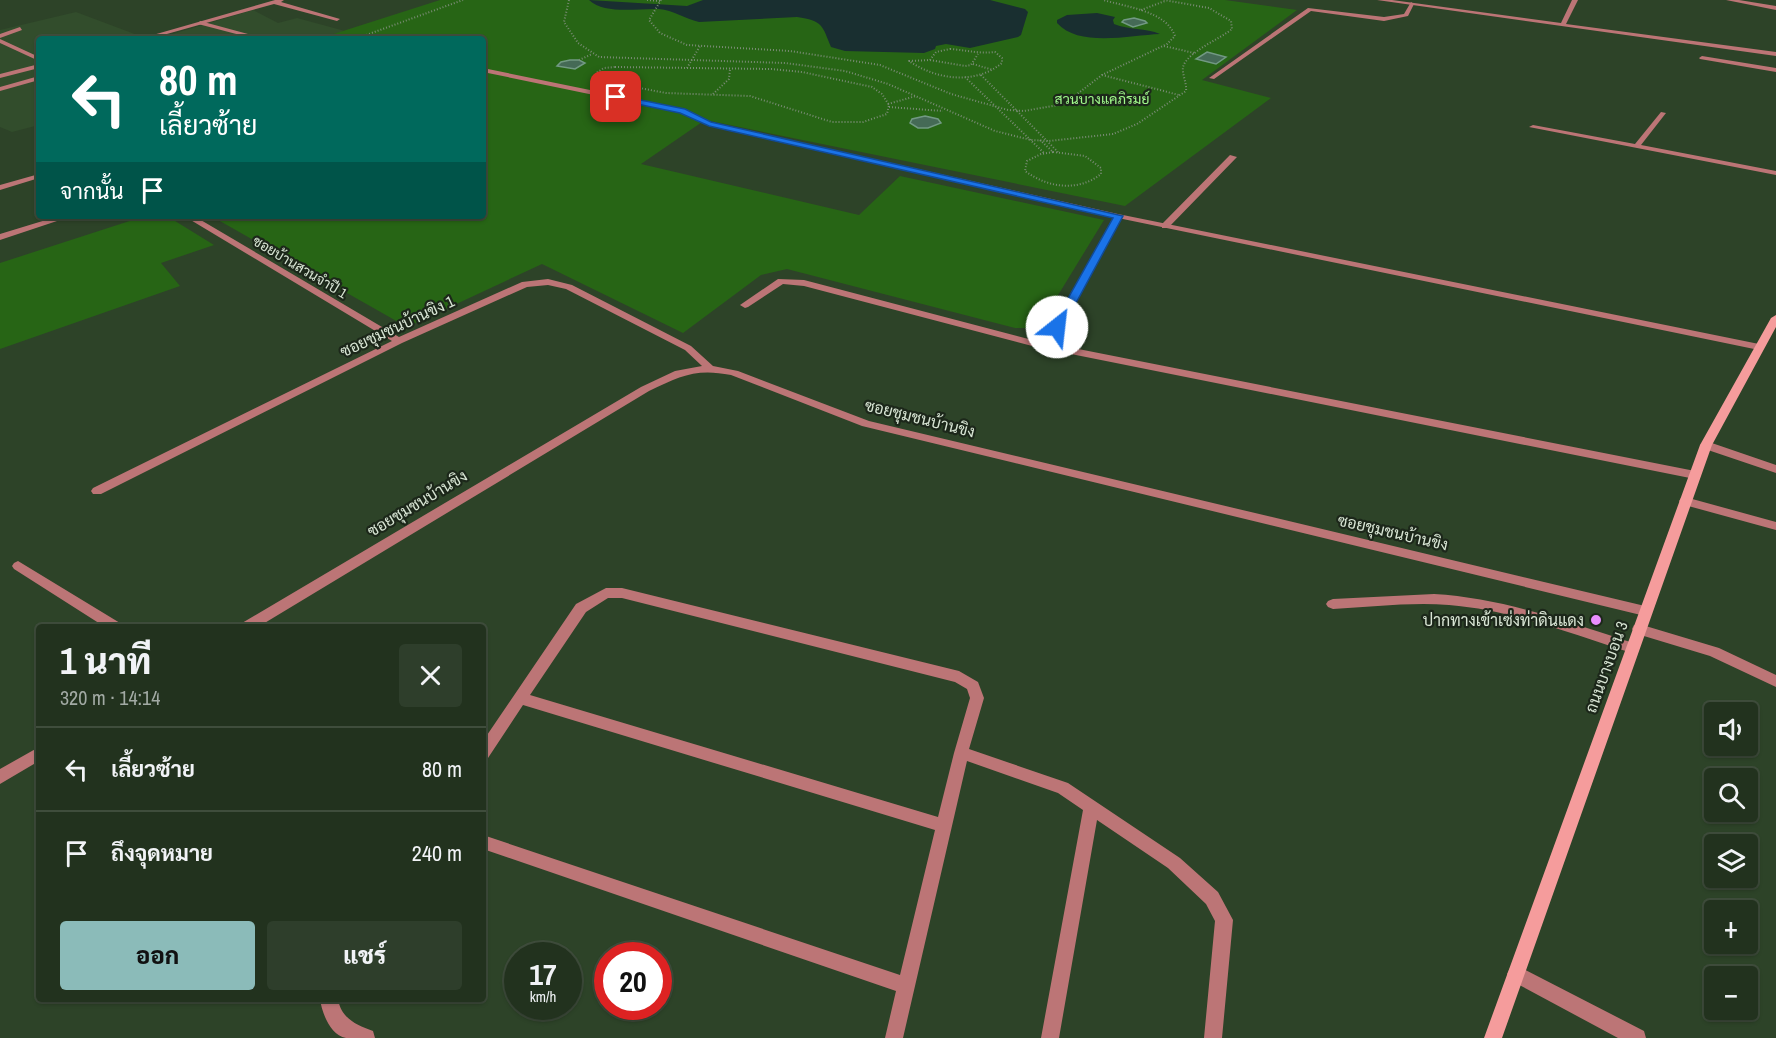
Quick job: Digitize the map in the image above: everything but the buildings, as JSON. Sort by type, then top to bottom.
[{"type":"main road","name":"ถนนบางบอน 3","points":[[1493,1038],[1695,475],[1707,445],[1776,318]]},
{"type":"street","points":[[1380,0],[1419,3],[1776,54]]},
{"type":"street","points":[[1563,24],[1575,0]]},
{"type":"street","points":[[1729,0],[1776,8]]},
{"type":"street","points":[[153,36],[278,1],[337,19]]},
{"type":"street","points":[[1212,78],[1310,9],[1384,19],[1406,15],[1411,4]]},
{"type":"street","points":[[200,23],[247,36]]},
{"type":"street","points":[[0,36],[20,29]]},
{"type":"street","points":[[0,42],[36,58]]},
{"type":"street","points":[[1702,58],[1776,70]]},
{"type":"street","points":[[0,76],[36,67]]},
{"type":"street","points":[[486,71],[683,111],[709,124],[1118,216],[1759,347]]},
{"type":"street","points":[[0,89],[36,79]]},
{"type":"street","points":[[1637,146],[1663,113]]},
{"type":"street","points":[[1533,127],[1776,173]]},
{"type":"street","points":[[1165,226],[1233,157]]},
{"type":"street","points":[[0,188],[36,177]]},
{"type":"street","points":[[1047,346],[1118,216]]},
{"type":"street","points":[[0,237],[58,219]]},
{"type":"street","name":"ซอยบ้านสวนจำปี 1","points":[[193,219],[399,341]]},
{"type":"street","points":[[745,304],[781,281],[804,284],[1047,346],[1695,475]]},
{"type":"street","name":"ซอยชุมชนบ้านขิง 1","points":[[97,491],[399,341],[525,284],[548,282],[569,287],[688,348],[710,368]]},
{"type":"street","name":"ซอยชุมชนบ้านขิง","points":[[252,624],[645,389],[680,373],[710,368],[734,373],[866,424],[1645,611]]},
{"type":"street","points":[[1707,445],[1776,469]]},
{"type":"street","points":[[1685,501],[1776,526]]},
{"type":"street","points":[[18,566],[110,624]]},
{"type":"street","points":[[486,749],[581,608],[606,593],[622,593],[959,677],[973,686],[977,698],[961,753],[894,1038]]},
{"type":"street","points":[[1333,604],[1441,599],[1466,601],[1528,616],[1632,648]]},
{"type":"street","points":[[1639,629],[1714,652],[1776,681]]},
{"type":"street","points":[[520,698],[944,826]]},
{"type":"street","points":[[961,753],[1063,788],[1174,862],[1212,898],[1224,920],[1213,1038]]},
{"type":"street","points":[[0,777],[36,755]]},
{"type":"street","points":[[1050,1038],[1092,806]]},
{"type":"street","points":[[486,843],[906,986]]},
{"type":"street","points":[[1516,974],[1637,1038]]},
{"type":"street","points":[[329,1002],[339,1025],[366,1038]]},
{"type":"path","points":[[363,36],[463,0]]},
{"type":"path","points":[[569,0],[564,22],[572,36],[592,54],[614,59],[785,63],[823,67],[869,77],[995,131],[1031,140],[1113,134],[1137,124],[1186,91],[1188,87],[1183,70],[1184,65],[1195,53],[1232,29],[1231,21],[1215,9],[1165,0],[1141,10]]},
{"type":"path","points":[[647,0],[661,0]]},
{"type":"path","points":[[661,0],[649,20],[668,38],[700,46],[790,51],[871,63],[906,74],[951,94],[1017,111],[1064,104],[1102,75],[1163,45],[1174,36],[1171,25],[1141,10],[1103,0]]},
{"type":"path","points":[[1163,45],[1195,53]]},
{"type":"path","points":[[687,69],[700,46]]},
{"type":"path","points":[[930,60],[936,52],[950,49],[967,50],[978,54],[994,52],[1002,58],[1002,63],[993,70],[965,76],[930,73],[909,61],[930,60],[954,66],[972,63],[993,70]]},
{"type":"path","points":[[579,60],[592,54]]},
{"type":"path","points":[[972,63],[978,54]]},
{"type":"path","points":[[615,67],[687,69],[802,72],[872,87],[882,94],[889,105],[887,114],[879,118],[846,123],[821,120],[759,97],[735,94],[682,95],[619,83],[599,77],[596,73],[604,68],[615,67]]},
{"type":"path","points":[[712,96],[729,79],[730,69]]},
{"type":"path","points":[[980,74],[1059,152]]},
{"type":"path","points":[[1102,75],[1180,96]]},
{"type":"path","points":[[965,76],[1045,153]]},
{"type":"path","points":[[889,105],[915,96]]},
{"type":"path","points":[[889,105],[944,111]]},
{"type":"path","points":[[1040,140],[1053,152]]},
{"type":"path","points":[[1059,152],[1089,158],[1101,168],[1101,174],[1088,183],[1076,185],[1039,180],[1026,171],[1024,166],[1032,157],[1045,153],[1059,152]]},
{"type":"shaded area","points":[[253,10],[278,23],[297,18],[345,31],[328,36],[166,36]]},
{"type":"shaded area","points":[[76,12],[140,36],[36,36],[36,126],[12,132],[0,127],[0,30]]},
{"type":"green space","name":"สวนบางแคภิรมย์","points":[[440,0],[1225,0],[1297,10],[1202,80],[1271,98],[1125,206],[705,120],[641,164],[859,215],[900,176],[1104,220],[1038,328],[1015,328],[787,269],[761,275],[683,333],[542,264],[407,327],[216,219],[486,219],[486,36],[327,36]]},
{"type":"green space","points":[[136,219],[172,219],[214,245],[161,263],[180,286],[0,349],[0,263]]},
{"type":"water","points":[[589,0],[687,6],[703,0],[990,0],[1025,9],[1028,12],[1021,35],[1018,37],[970,48],[946,44],[936,46],[935,49],[924,53],[845,51],[831,47],[826,34],[817,22],[797,17],[699,22],[659,9],[604,8]]},
{"type":"water","points":[[1097,13],[1115,17],[1114,24],[1120,26],[1160,34],[1092,38],[1067,31],[1057,23],[1057,20],[1067,15]]},
{"type":"place","name":"ปากทางเข้าเซ่งท่าดินแดง","points":[[1596,620]]},
{"type":"route","points":[[616,97],[683,111],[709,124],[1118,216],[1057,327]]}]
